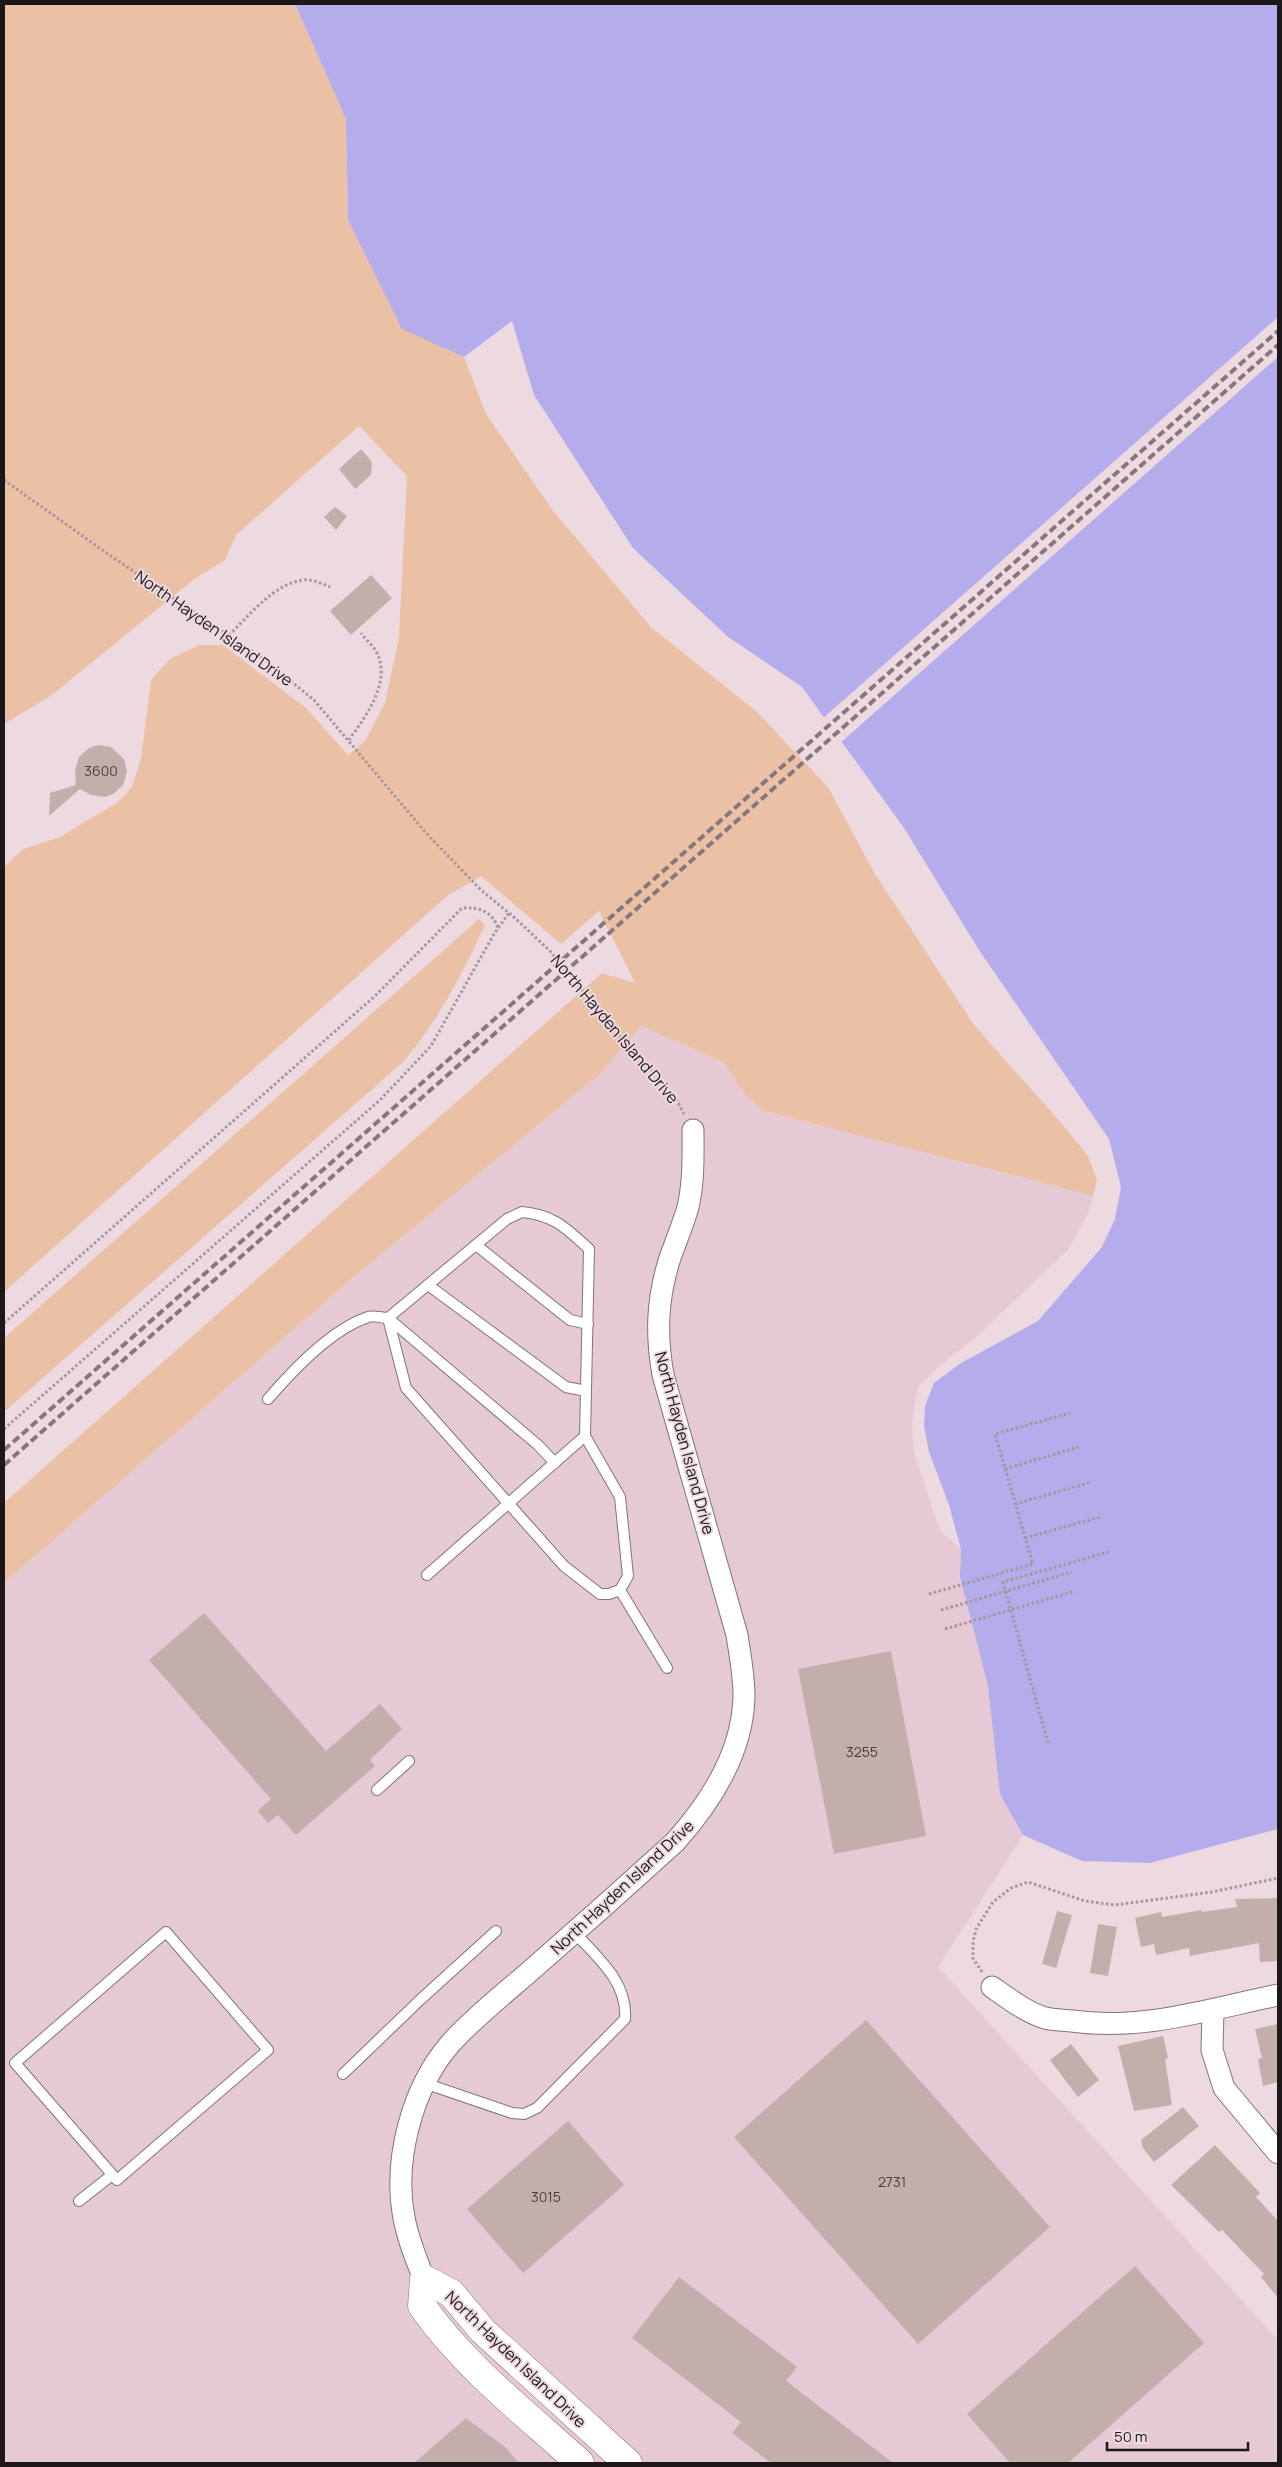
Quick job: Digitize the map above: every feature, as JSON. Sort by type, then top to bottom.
[{"type":"street","name":"North Hayden Island Drive","points":[[580,2463],[464,2358],[442,2334],[422,2306],[424,2278],[409,2239],[402,2196],[405,2144],[409,2120],[424,2083],[449,2045],[467,2026],[675,1842],[697,1817],[714,1793],[739,1732],[744,1698],[743,1668],[737,1635],[664,1375],[659,1348],[657,1318],[661,1293],[688,1207],[693,1174],[692,1130]]},
{"type":"street","points":[[992,1987],[1026,2010],[1046,2018],[1102,2025],[1129,2024],[1213,2011],[1278,1995]]},
{"type":"street","points":[[1213,2011],[1212,2050],[1224,2088],[1278,2153]]},
{"type":"street","name":"North Hayden Island Drive","points":[[424,2278],[450,2293],[483,2331],[628,2463]]},
{"type":"lane","points":[[522,1212],[537,1213],[558,1221],[589,1249],[585,1436],[620,1497],[628,1576],[620,1590],[609,1594],[600,1594],[564,1566],[406,1388],[388,1318],[507,1219],[522,1212]]},
{"type":"lane","points":[[476,1245],[570,1320],[588,1324]]},
{"type":"lane","points":[[428,1285],[566,1387],[586,1391]]},
{"type":"lane","points":[[268,1399],[289,1375],[329,1340],[369,1317],[388,1318],[538,1445],[555,1463]]},
{"type":"lane","points":[[427,1575],[585,1436]]},
{"type":"lane","points":[[620,1590],[667,1668]]},
{"type":"lane","points":[[377,1790],[408,1761]]},
{"type":"lane","points":[[343,2074],[421,1999],[496,1931]]},
{"type":"lane","points":[[166,1932],[268,2050],[117,2180],[112,2175],[15,2063],[166,1932]]},
{"type":"lane","points":[[424,2083],[512,2113],[524,2114],[537,2108],[544,2102],[625,2019],[626,2007],[614,1975],[574,1932]]},
{"type":"lane","points":[[79,2201],[112,2175]]},
{"type":"path","name":"North Hayden Island Drive","points":[[4,480],[265,660],[314,700],[426,833],[481,890],[550,951],[622,1039],[674,1095],[692,1130]]},
{"type":"path","points":[[229,635],[276,592],[289,584],[304,580],[330,586]]},
{"type":"path","points":[[349,740],[371,707],[380,683],[381,667],[377,654],[361,633]]},
{"type":"path","points":[[4,1323],[374,996],[462,908],[473,907],[489,913],[495,919],[498,928]]},
{"type":"path","points":[[4,1429],[380,1100],[431,1046],[498,928],[509,913]]},
{"type":"path","points":[[929,1594],[1033,1564],[995,1434],[1070,1413]]},
{"type":"path","points":[[1005,1468],[1079,1447]]},
{"type":"path","points":[[1015,1504],[1089,1482]]},
{"type":"path","points":[[1026,1538],[1100,1516]]},
{"type":"path","points":[[1048,1743],[1002,1582],[1109,1552]]},
{"type":"path","points":[[941,1610],[1072,1572]]},
{"type":"path","points":[[945,1629],[1075,1591]]},
{"type":"path","points":[[992,1987],[973,1958],[973,1942],[976,1929],[993,1902],[1012,1888],[1028,1882],[1085,1901],[1115,1905],[1212,1892],[1278,1878]]},
{"type":"shaded area","points":[[4,4],[295,4],[346,119],[348,220],[402,328],[464,357],[486,414],[554,512],[651,627],[756,711],[828,787],[875,874],[974,1025],[1088,1156],[1097,1180],[1093,1196],[764,1111],[747,1097],[723,1062],[641,1026],[601,1073],[350,1280],[4,1583],[4,1503],[602,973],[635,983],[599,911],[561,944],[481,876],[447,896],[4,1292],[4,867],[23,849],[60,837],[118,802],[132,787],[141,759],[151,680],[170,659],[199,645],[223,645],[306,708],[348,755],[365,741],[385,703],[399,637],[407,476],[359,426],[236,535],[225,560],[193,580],[52,695],[4,724]]},
{"type":"shaded area","points":[[295,4],[1278,4],[1278,1829],[1150,1863],[1082,1861],[1023,1835],[1000,1794],[988,1686],[960,1577],[961,1549],[949,1505],[929,1452],[924,1426],[925,1406],[934,1383],[961,1363],[1038,1321],[1102,1247],[1115,1219],[1121,1187],[1109,1139],[979,950],[904,828],[802,687],[727,636],[633,548],[534,395],[512,321],[464,357],[402,329],[348,220],[346,119]]},
{"type":"shaded area","points":[[479,919],[485,925],[458,979],[427,1031],[402,1063],[4,1412],[4,1338]]},
{"type":"shaded area","points":[[641,1026],[723,1062],[747,1097],[764,1111],[1093,1196],[1089,1212],[1067,1251],[975,1338],[940,1365],[919,1386],[915,1401],[912,1425],[914,1453],[939,1529],[961,1549],[960,1577],[988,1686],[1000,1794],[1023,1835],[938,1967],[1278,2340],[1278,2463],[4,2463],[4,1583],[350,1280],[601,1073]]},
{"type":"pier","points":[[1278,317],[1278,357],[840,743],[822,719]]},
{"type":"building","points":[[361,449],[372,462],[371,475],[355,489],[339,469]]},
{"type":"building","points":[[335,507],[347,516],[336,530],[324,517]]},
{"type":"building","points":[[371,575],[392,598],[351,635],[330,611]]},
{"type":"building","points":[[98,745],[111,747],[124,759],[127,772],[123,785],[113,794],[105,797],[91,795],[80,789],[49,816],[50,793],[76,785],[75,770],[79,757],[89,748]]},
{"type":"building","points":[[204,1613],[326,1751],[380,1704],[402,1729],[370,1760],[375,1766],[296,1835],[278,1815],[268,1823],[258,1811],[271,1799],[149,1660]]},
{"type":"building","points":[[891,1651],[926,1836],[834,1854],[798,1669]]},
{"type":"building","points":[[1278,1898],[1278,1961],[1260,1962],[1259,1943],[1190,1956],[1189,1948],[1156,1955],[1154,1944],[1141,1947],[1135,1918],[1161,1912],[1162,1917],[1202,1910],[1202,1912],[1237,1907],[1235,1899]]},
{"type":"building","points":[[1057,1911],[1072,1915],[1056,1968],[1042,1964]]},
{"type":"building","points":[[1098,1924],[1117,1927],[1108,1976],[1090,1973]]},
{"type":"building","points":[[866,2020],[1050,2227],[918,2344],[734,2137]]},
{"type":"building","points":[[1278,2024],[1278,2082],[1263,2086],[1258,2059],[1262,2058],[1255,2029]]},
{"type":"building","points":[[1163,2036],[1168,2058],[1165,2059],[1172,2105],[1134,2111],[1118,2046]]},
{"type":"building","points":[[1071,2044],[1099,2080],[1078,2097],[1050,2060]]},
{"type":"building","points":[[1183,2107],[1199,2126],[1154,2162],[1143,2148],[1141,2140]]},
{"type":"building","points":[[568,2121],[624,2185],[523,2273],[467,2209]]},
{"type":"building","points":[[1215,2145],[1260,2193],[1256,2197],[1278,2221],[1278,2298],[1261,2277],[1264,2274],[1222,2230],[1219,2232],[1171,2185]]},
{"type":"building","points":[[1135,2266],[1204,2343],[1068,2463],[1010,2463],[967,2414]]},
{"type":"building","points":[[679,2277],[797,2367],[786,2381],[893,2463],[771,2463],[732,2433],[741,2422],[632,2338]]},
{"type":"building","points":[[466,2418],[505,2447],[519,2463],[414,2463]]},
{"type":"railway","points":[[4,1450],[1278,331]]},
{"type":"railway","points":[[4,1465],[1278,345]]}]
